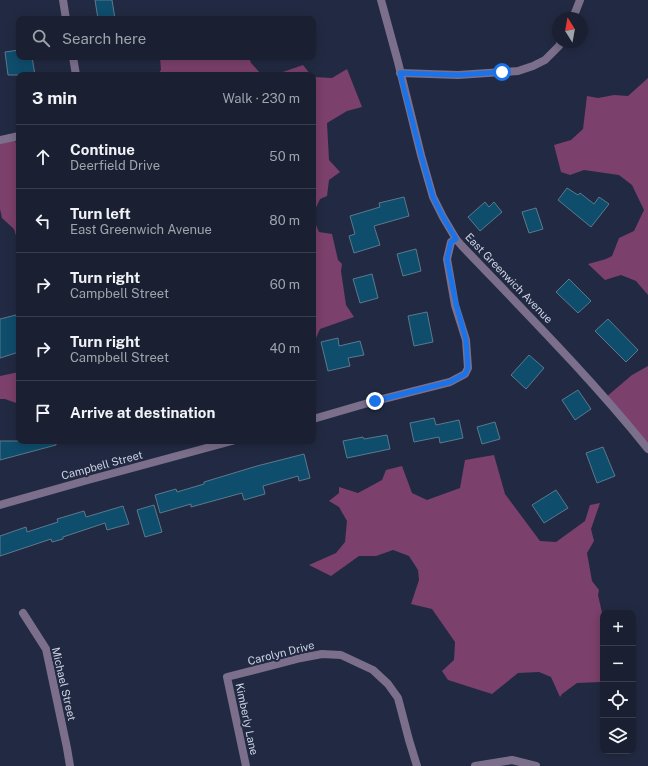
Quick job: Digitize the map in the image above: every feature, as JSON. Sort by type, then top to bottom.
[{"type":"street","points":[[63,0],[66,16]]},
{"type":"street","name":"East Greenwich Avenue","points":[[381,0],[433,197],[456,239],[539,325],[648,449]]},
{"type":"street","points":[[575,12],[580,0]]},
{"type":"street","points":[[400,73],[458,75],[518,71],[546,60],[557,48]]},
{"type":"street","points":[[74,60],[76,72]]},
{"type":"street","points":[[0,140],[16,137]]},
{"type":"street","points":[[316,418],[450,382],[465,374],[468,368],[466,340],[456,304],[447,259],[451,242],[456,239]]},
{"type":"street","name":"Campbell Street","points":[[0,505],[221,444]]},
{"type":"street","name":"Michael Street","points":[[23,613],[46,649],[70,766]]},
{"type":"street","name":"Carolyn Drive","points":[[227,678],[301,658],[322,654],[341,655],[373,670],[388,684],[398,698],[417,766]]},
{"type":"street","name":"Kimberly Lane","points":[[227,678],[246,766]]},
{"type":"street","points":[[475,766],[512,760],[536,766]]},
{"type":"shaded area","points":[[160,60],[250,60],[259,72],[159,72],[161,70]]},
{"type":"shaded area","points":[[303,65],[309,72],[283,72]]},
{"type":"shaded area","points":[[347,69],[362,107],[347,111],[327,123],[329,160],[340,172],[329,180],[327,196],[320,199],[316,208],[316,77],[332,78]]},
{"type":"shaded area","points":[[648,78],[648,295],[636,281],[621,275],[605,280],[588,264],[612,256],[619,238],[634,231],[644,210],[632,185],[619,175],[584,170],[570,175],[561,172],[554,145],[571,140],[583,129],[587,96],[598,98],[614,95],[628,96]]},
{"type":"shaded area","points":[[14,136],[16,144],[16,235],[14,229],[2,218],[0,209],[0,138]]},
{"type":"shaded area","points":[[316,225],[319,232],[332,234],[338,260],[342,264],[341,271],[346,305],[354,317],[320,329],[316,338]]},
{"type":"shaded area","points":[[648,366],[648,450],[605,398],[632,375]]},
{"type":"shaded area","points":[[16,373],[16,403],[0,399],[0,376]]},
{"type":"shaded area","points":[[494,455],[505,494],[540,541],[556,542],[585,521],[590,505],[600,503],[591,529],[594,541],[587,553],[592,581],[599,590],[598,595],[601,610],[600,610],[600,682],[577,683],[560,697],[551,677],[539,672],[518,673],[492,694],[448,680],[442,671],[454,660],[455,642],[432,609],[411,604],[419,580],[418,570],[409,556],[393,550],[376,556],[359,556],[331,576],[309,565],[336,553],[345,542],[347,521],[339,507],[329,501],[339,493],[339,487],[358,493],[382,480],[386,470],[402,466],[412,493],[427,500],[460,488],[465,460]]},
{"type":"building","points":[[95,0],[112,0],[115,16],[98,16]]},
{"type":"building","points":[[16,50],[16,60],[32,60],[34,72],[16,72],[16,75],[8,75],[5,52]]},
{"type":"building","points":[[567,188],[578,195],[580,193],[594,204],[599,197],[609,204],[591,227],[558,200]]},
{"type":"building","points":[[404,197],[409,216],[374,226],[380,245],[354,253],[349,236],[355,234],[350,216],[380,207],[379,203]]},
{"type":"building","points":[[485,202],[489,207],[494,202],[502,212],[480,231],[468,217]]},
{"type":"building","points":[[536,208],[543,229],[529,233],[522,212]]},
{"type":"building","points":[[416,249],[421,271],[403,276],[397,254]]},
{"type":"building","points":[[372,274],[378,298],[360,303],[353,279]]},
{"type":"building","points":[[569,279],[591,301],[578,313],[556,292]]},
{"type":"building","points":[[427,312],[433,342],[414,346],[408,316]]},
{"type":"building","points":[[16,315],[16,353],[0,358],[0,319]]},
{"type":"building","points":[[608,319],[638,350],[626,362],[595,331]]},
{"type":"building","points":[[338,338],[339,346],[360,341],[364,355],[348,358],[350,366],[328,371],[321,342]]},
{"type":"building","points":[[529,355],[544,368],[526,389],[511,375]]},
{"type":"building","points":[[578,390],[591,409],[575,420],[562,400]]},
{"type":"building","points":[[434,418],[436,425],[459,420],[463,438],[440,443],[439,437],[414,442],[410,423]]},
{"type":"building","points":[[495,422],[500,439],[482,444],[477,427]]},
{"type":"building","points":[[387,435],[390,449],[347,458],[343,441],[363,437],[364,439]]},
{"type":"building","points":[[0,441],[16,441],[16,444],[56,444],[56,445],[0,460]]},
{"type":"building","points":[[603,447],[615,476],[597,483],[586,453]]},
{"type":"building","points":[[304,454],[310,478],[299,481],[298,476],[263,486],[265,494],[244,500],[242,493],[191,507],[191,504],[160,513],[155,495],[176,489],[177,492],[257,466]]},
{"type":"building","points":[[556,490],[568,508],[544,523],[532,505]]},
{"type":"building","points":[[154,505],[162,532],[145,537],[137,510]]},
{"type":"building","points":[[123,506],[129,524],[107,530],[105,523],[63,537],[63,539],[52,542],[51,539],[0,556],[0,536],[26,527],[27,532],[58,522],[57,519],[84,511],[86,517]]},
{"type":"route","points":[[375,401],[450,382],[465,374],[468,368],[466,340],[456,304],[447,259],[451,242],[456,239],[433,197],[400,73],[458,75],[502,72]]}]
